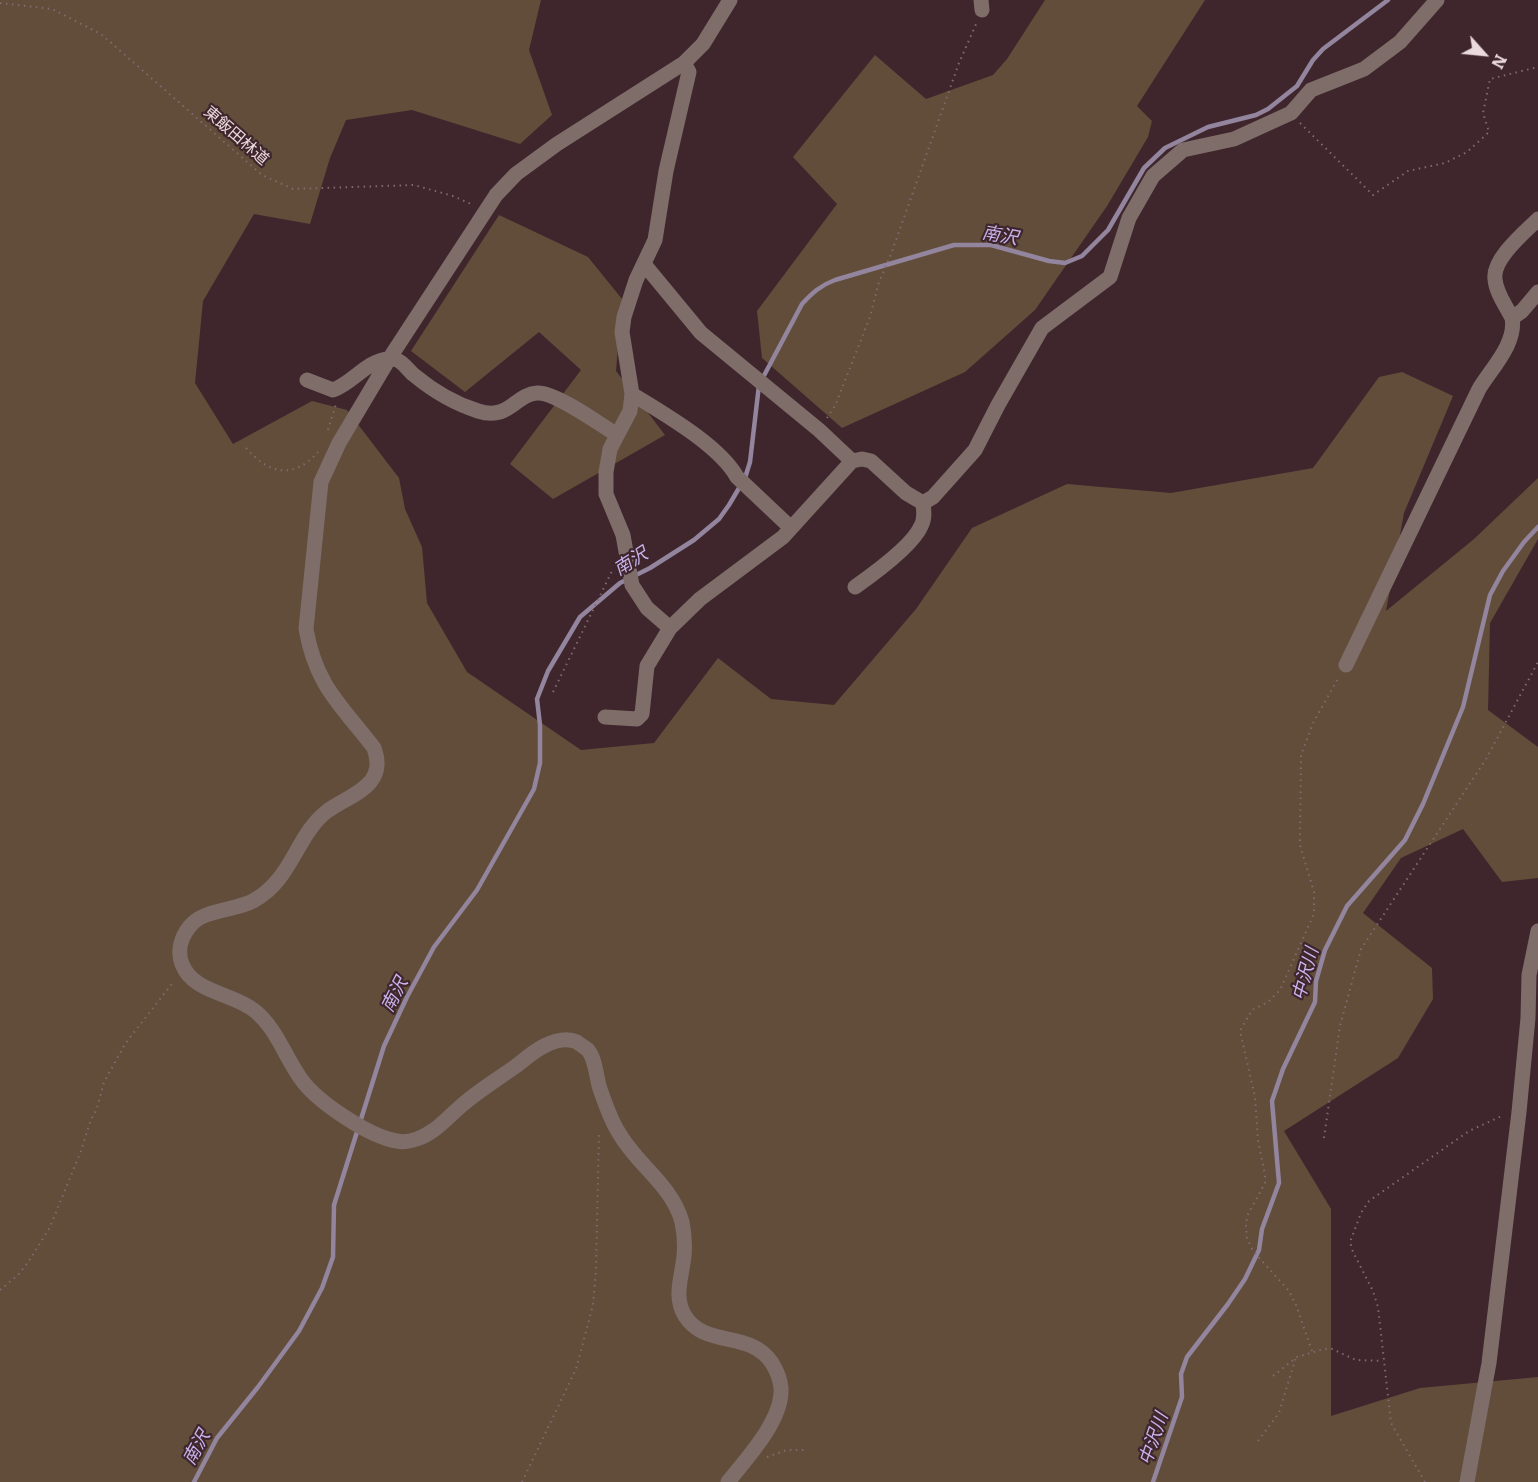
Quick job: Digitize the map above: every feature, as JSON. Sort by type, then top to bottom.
[{"type":"street","points":[[728,1482],[776,1416],[781,1401],[778,1374],[764,1353],[753,1345],[741,1340],[701,1332],[683,1314],[678,1288],[685,1255],[682,1224],[676,1208],[663,1187],[619,1134],[600,1090],[588,1050],[569,1039],[556,1041],[540,1048],[461,1106],[426,1136],[402,1143],[370,1131],[311,1091],[302,1081],[282,1044],[256,1011],[206,988],[191,978],[183,968],[179,954],[182,939],[192,923],[207,915],[253,901],[269,890],[280,878],[313,826],[324,813],[372,780],[377,768],[374,748],[334,700],[318,673],[309,648],[306,629],[321,482],[339,443],[389,359],[496,195],[524,168],[558,144],[684,63],[703,44],[730,0]]},
{"type":"street","points":[[923,503],[933,497],[975,450],[1042,328],[1110,277],[1128,218],[1153,176],[1183,150],[1234,139],[1291,113],[1311,90],[1364,69],[1400,42],[1437,0]]},
{"type":"street","points":[[670,628],[647,608],[632,585],[623,535],[606,494],[607,457],[630,411],[632,394],[622,332],[624,317],[636,280],[655,240],[666,171],[690,72],[684,63]]},
{"type":"street","points":[[1346,664],[1479,388],[1505,349],[1514,326],[1494,279],[1496,270],[1508,250],[1538,219]]},
{"type":"street","points":[[644,264],[701,333],[819,430],[852,461],[871,461],[906,493],[923,503]]},
{"type":"street","points":[[1512,318],[1522,311],[1538,292]]},
{"type":"street","points":[[307,380],[333,390],[342,387],[375,362],[398,360],[414,376],[439,393],[479,412],[492,414],[503,411],[534,393],[542,393],[580,412],[617,435]]},
{"type":"street","points":[[632,394],[663,413],[720,456],[732,467],[737,477],[791,528]]},
{"type":"street","points":[[605,717],[637,720],[642,714],[647,666],[670,628],[700,599],[783,537],[852,461]]},
{"type":"street","points":[[855,587],[882,568],[916,534],[921,526],[924,513],[923,503]]},
{"type":"street","points":[[1467,1482],[1489,1363],[1519,1112],[1528,1018],[1529,975],[1538,931]]},
{"type":"path","name":"東飯田林道","points":[[0,3],[52,9],[101,34],[262,175],[293,189],[414,185],[453,196],[485,211]]},
{"type":"path","points":[[819,430],[835,406],[870,317],[879,282],[981,5]]},
{"type":"path","points":[[1291,113],[1373,195],[1408,171],[1445,163],[1467,153],[1489,132],[1483,113],[1490,79],[1538,67]]},
{"type":"path","points":[[328,432],[342,387]]},
{"type":"path","points":[[246,448],[256,460],[264,465],[285,472],[303,466],[318,452]]},
{"type":"path","points":[[553,692],[614,568]]},
{"type":"path","points":[[1324,1138],[1340,1026],[1361,949],[1486,759],[1538,662]]},
{"type":"path","points":[[1312,1351],[1289,1291],[1253,1251],[1247,1238],[1245,1226],[1247,1216],[1264,1183],[1265,1175],[1258,1140],[1255,1097],[1240,1031],[1252,1010],[1268,1002],[1280,990],[1314,914],[1314,892],[1300,845],[1301,755],[1314,721],[1346,664]]},
{"type":"path","points":[[0,1290],[18,1275],[50,1227],[81,1151],[104,1082],[125,1044],[183,968]]},
{"type":"path","points":[[1425,1482],[1391,1423],[1378,1307],[1350,1242],[1361,1213],[1369,1201],[1379,1193],[1468,1131],[1494,1119],[1519,1112]]},
{"type":"path","points":[[522,1482],[576,1368],[593,1305],[596,1270],[599,1125]]},
{"type":"path","points":[[1273,1376],[1296,1357],[1312,1351],[1332,1349],[1356,1360],[1383,1360]]},
{"type":"path","points":[[1258,1441],[1279,1413],[1296,1357]]},
{"type":"path","points":[[740,1467],[751,1465],[787,1450],[805,1450]]},
{"type":"shaded area","points":[[0,0],[541,0],[529,50],[552,115],[520,144],[412,110],[346,120],[330,158],[310,224],[254,214],[203,301],[195,383],[233,444],[312,401],[347,410],[399,478],[405,509],[422,547],[427,603],[467,672],[581,750],[654,743],[718,658],[771,699],[834,705],[916,609],[972,528],[1067,484],[1171,493],[1313,468],[1379,377],[1402,372],[1453,396],[1404,513],[1386,611],[1474,539],[1538,478],[1538,539],[1490,623],[1488,710],[1538,747],[1538,878],[1502,882],[1463,829],[1401,858],[1363,913],[1432,968],[1433,999],[1398,1058],[1284,1131],[1331,1209],[1331,1416],[1420,1388],[1538,1377],[1538,1482],[0,1482]]},
{"type":"shaded area","points":[[1045,0],[1205,0],[1137,106],[1152,121],[1148,137],[1107,206],[1035,310],[965,372],[842,428],[762,358],[757,311],[837,204],[793,157],[875,55],[926,99],[993,75],[1007,59]]},
{"type":"shaded area","points":[[499,215],[588,257],[622,299],[616,371],[665,435],[553,499],[510,464],[581,370],[539,332],[465,392],[411,351]]},
{"type":"waterway","name":"南沢","points":[[194,1482],[217,1438],[299,1331],[322,1288],[333,1257],[334,1205],[384,1046],[434,947],[477,890],[534,789],[540,763],[537,699],[548,671],[580,617],[620,583],[650,568],[694,540],[719,519],[729,505],[745,478],[750,462],[759,385],[802,304],[825,284],[835,280],[954,245],[991,245],[1049,261],[1065,263],[1082,256],[1108,230],[1144,168],[1165,148],[1208,127],[1256,115],[1268,109],[1297,86],[1313,60],[1323,49],[1388,0]]},
{"type":"waterway","name":"中沢川","points":[[1153,1482],[1182,1397],[1181,1374],[1187,1357],[1245,1279],[1259,1250],[1262,1229],[1279,1183],[1272,1101],[1283,1069],[1315,1002],[1316,981],[1325,950],[1347,906],[1405,840],[1423,804],[1463,707],[1490,595],[1503,571],[1538,527]]}]
